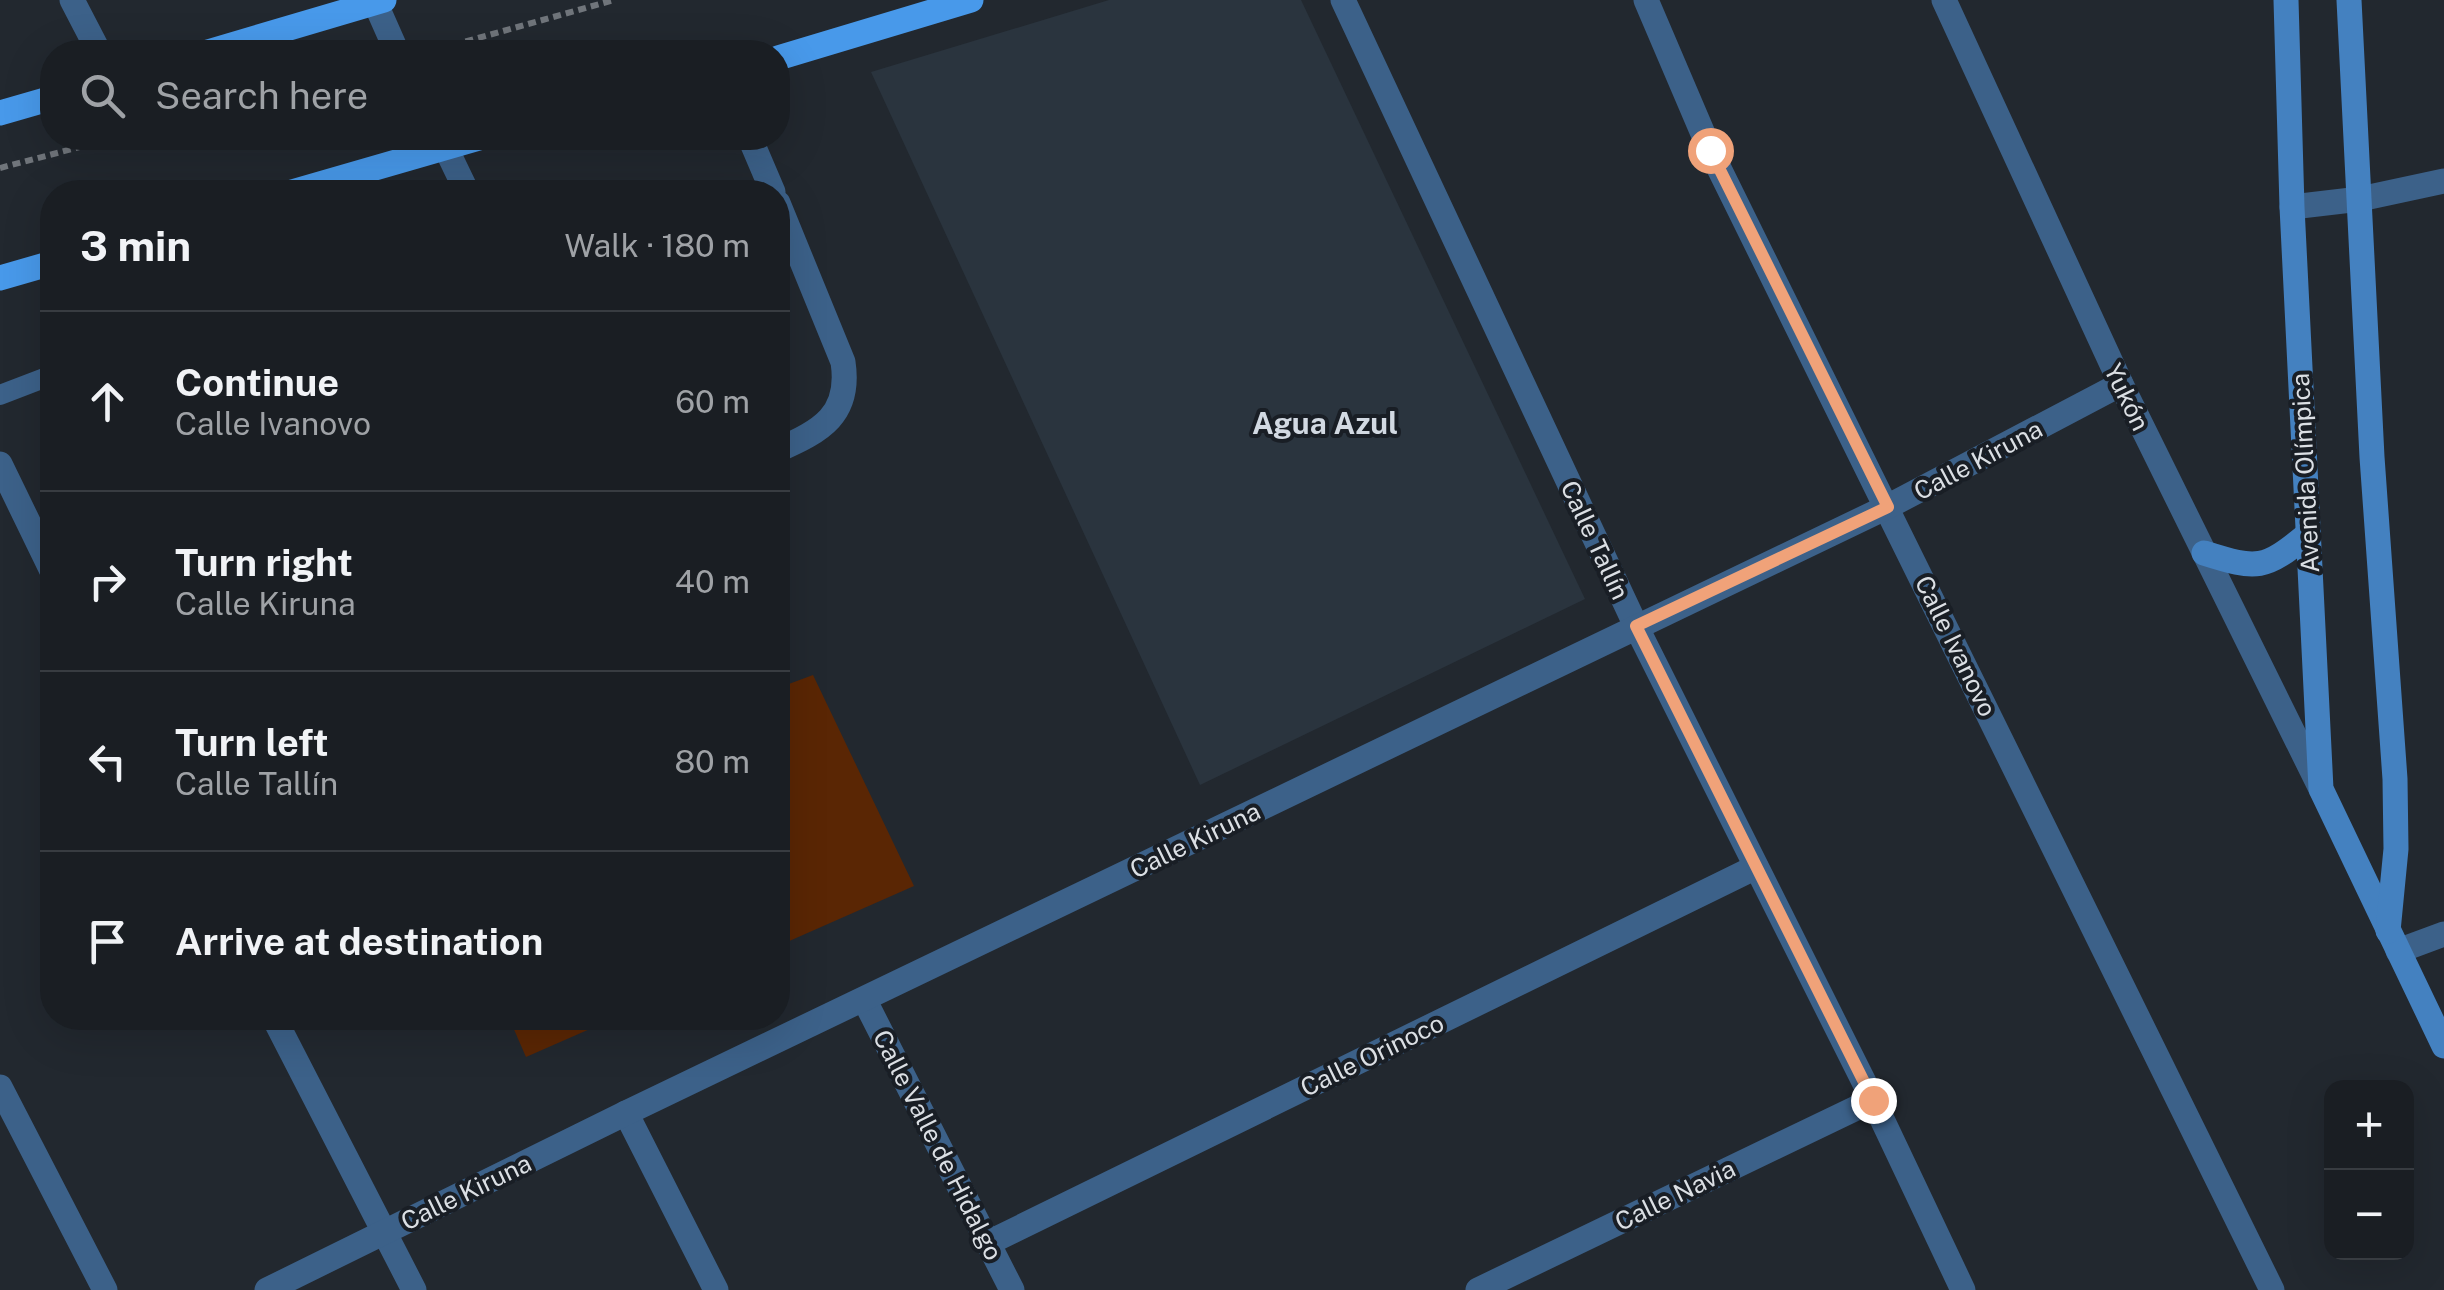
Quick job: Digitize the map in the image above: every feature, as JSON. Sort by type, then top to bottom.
[{"type":"main road","points":[[790,54],[971,0]]},
{"type":"main road","points":[[248,40],[378,1]]},
{"type":"main road","points":[[0,113],[40,101]]},
{"type":"main road","points":[[328,180],[419,150]]},
{"type":"main road","points":[[0,278],[40,266]]},
{"type":"street","points":[[72,0],[93,40]]},
{"type":"street","name":"Calle Tallín","points":[[1343,0],[1636,626],[1873,1100],[1963,1290]]},
{"type":"street","name":"Calle Ivanovo","points":[[1646,0],[1710,150],[2272,1290]]},
{"type":"street","name":"Yukón","points":[[1944,0],[2121,384],[2320,789]]},
{"type":"street","name":"Avenida Olímpica","points":[[2286,0],[2320,789],[2444,1046]]},
{"type":"street","points":[[2349,0],[2372,457],[2396,778],[2393,941],[2444,934]]},
{"type":"street","points":[[378,1],[392,40]]},
{"type":"street","points":[[447,150],[462,180]]},
{"type":"street","points":[[755,150],[768,180]]},
{"type":"street","points":[[2292,208],[2360,200],[2444,180]]},
{"type":"street","points":[[790,232],[843,362],[846,383],[841,404],[831,418],[806,438],[790,445]]},
{"type":"street","name":"Calle Kiruna","points":[[267,1290],[626,1113],[1888,507],[2121,384]]},
{"type":"street","points":[[0,464],[40,546]]},
{"type":"street","points":[[2204,554],[2236,563],[2262,564],[2282,556],[2308,534]]},
{"type":"street","name":"Calle Orinoco","points":[[988,1243],[1756,867]]},
{"type":"street","name":"Calle Valle de Hidalgo","points":[[865,1000],[1012,1290]]},
{"type":"street","points":[[280,1030],[414,1290]]},
{"type":"street","points":[[0,1086],[104,1290]]},
{"type":"street","name":"Calle Navia","points":[[1478,1290],[1873,1100]]},
{"type":"street","points":[[626,1113],[716,1290]]},
{"type":"lane","points":[[0,395],[40,380]]},
{"type":"path","points":[[469,40],[614,0]]},
{"type":"path","points":[[0,168],[68,150]]},
{"type":"shaded area","points":[[1109,0],[1301,0],[1585,599],[1200,785],[871,72]]},
{"type":"shaded area","points":[[813,675],[914,886],[790,941],[790,684]]},
{"type":"shaded area","points":[[514,1030],[588,1030],[526,1057]]},
{"type":"district","name":"Agua Azul","points":[[1325,424]]},
{"type":"route","points":[[1710,150],[1888,507],[1636,626],[1873,1100]]}]
